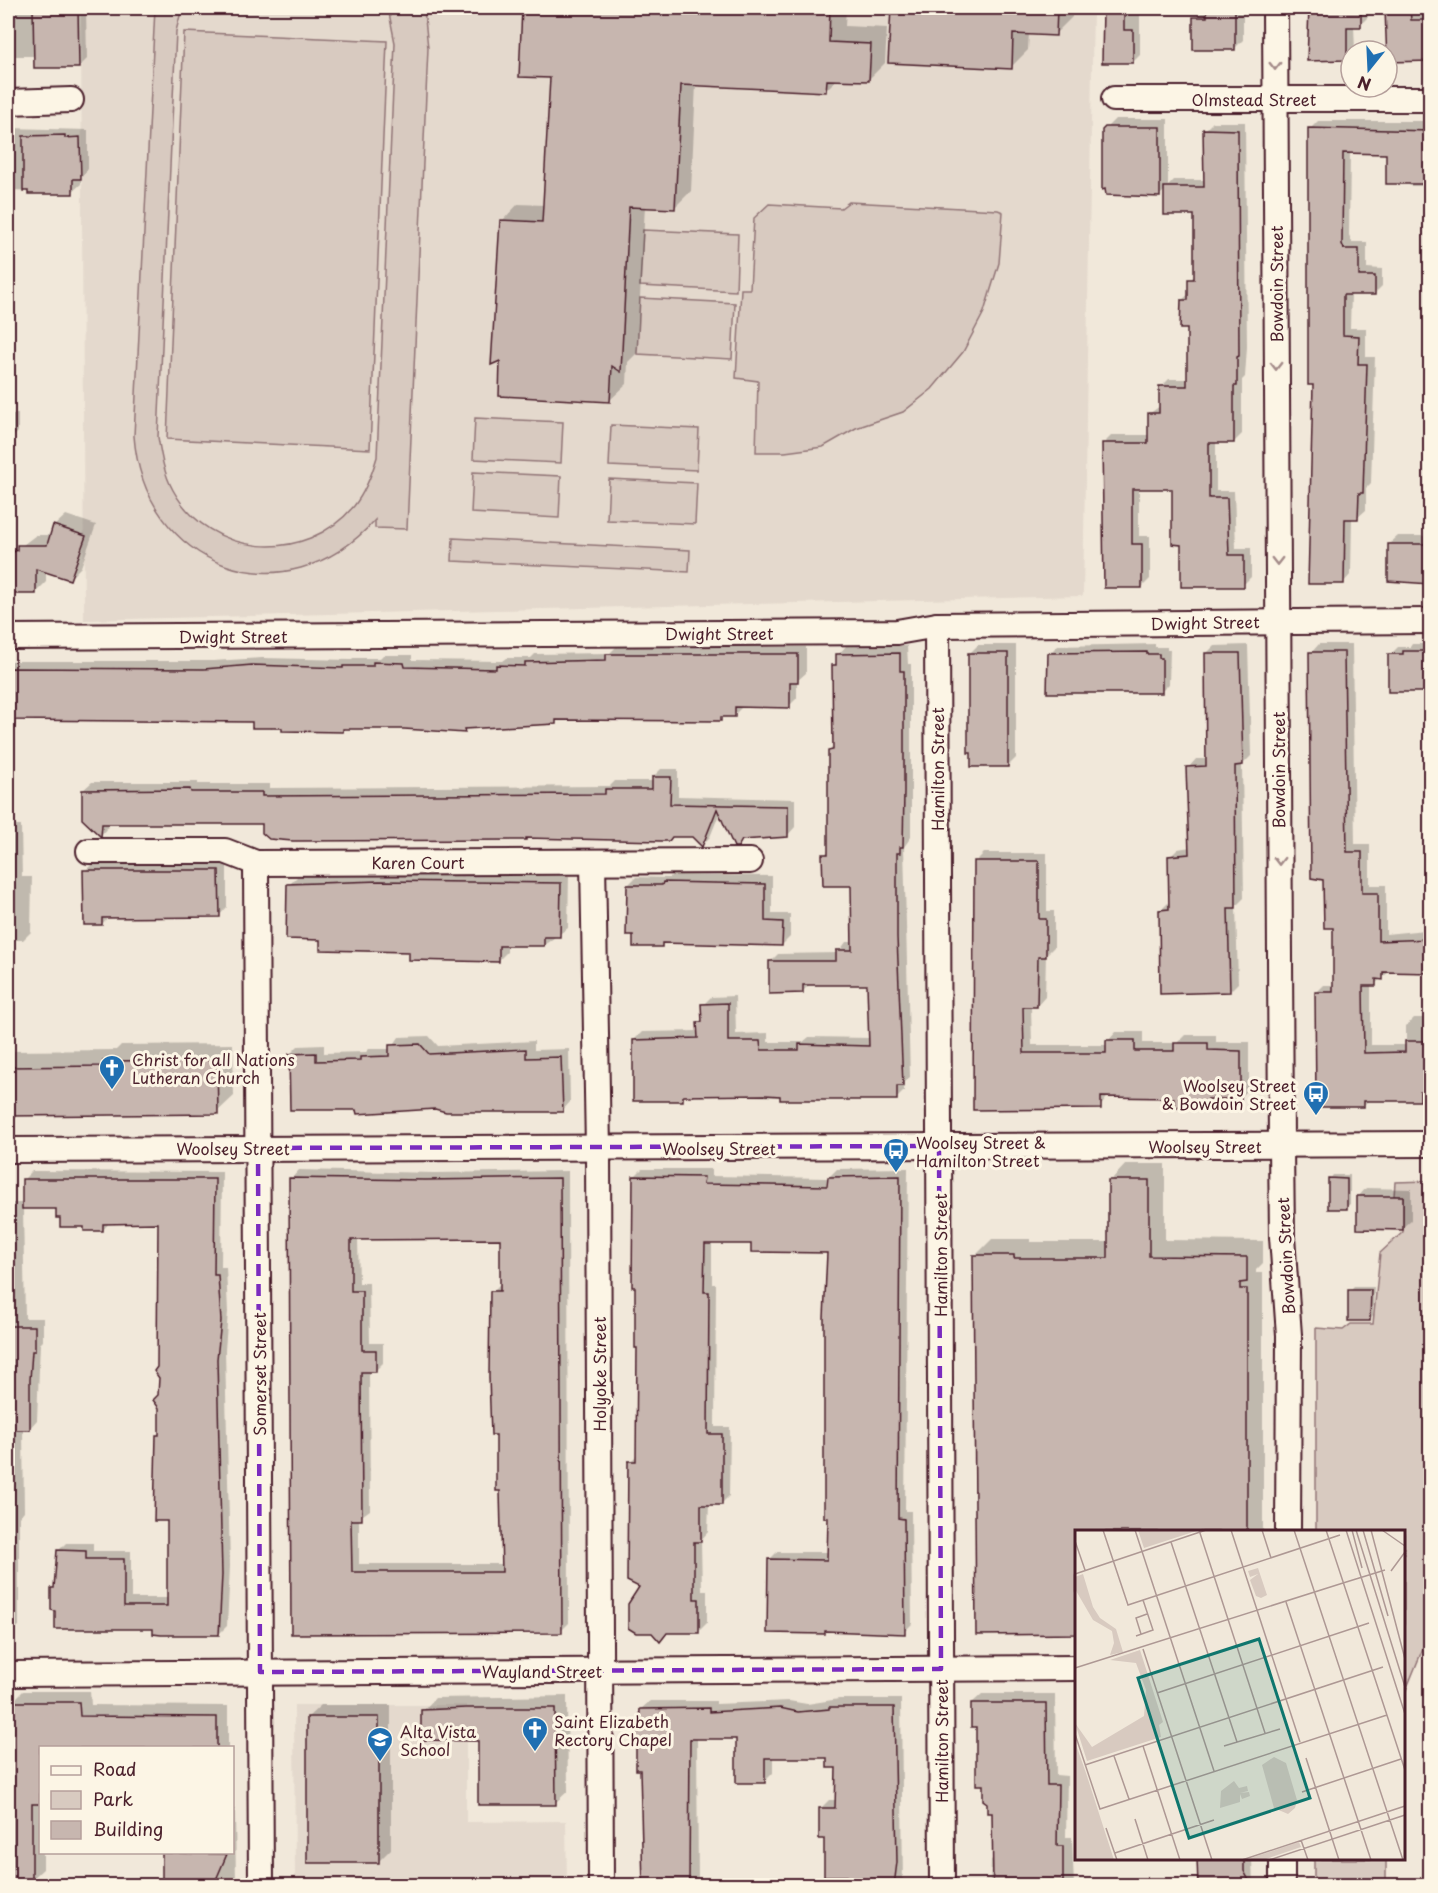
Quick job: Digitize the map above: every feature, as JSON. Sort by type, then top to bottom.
[{"type":"street","name":"Bowdoin Street","points":[[1275,8],[1281,1146],[1282,1237],[1289,1335],[1288,1530]]},
{"type":"street","name":"Olmstead Street","points":[[1114,99],[1431,99]]},
{"type":"street","points":[[8,102],[71,100]]},
{"type":"street","name":"Dwight Street","points":[[8,637],[897,632],[937,625],[1431,621]]},
{"type":"street","name":"Hamilton Street","points":[[937,625],[942,1886]]},
{"type":"street","name":"Karen Court","points":[[89,851],[225,850],[256,863],[750,861]]},
{"type":"street","name":"Holyoke Street","points":[[593,862],[598,1149],[601,1886]]},
{"type":"street","name":"Somerset Street","points":[[256,863],[261,1886]]},
{"type":"street","name":"Woolsey Street","points":[[8,1150],[1431,1144]]},
{"type":"street","name":"Wayland Street","points":[[8,1674],[1075,1668]]},
{"type":"street","points":[[1282,1860],[1282,1886]]},
{"type":"highlighted area","points":[[939,1146],[941,1669],[260,1672],[258,1148]]},
{"type":"shaded area","points":[[81,8],[1093,8],[1083,596],[84,620]]},
{"type":"shaded area","name":"Alta Vista School","points":[[294,1705],[466,1705],[466,1822],[566,1821],[567,1885],[295,1885]]},
{"type":"green space","points":[[155,8],[182,8],[176,31],[158,437],[160,451],[170,484],[189,513],[210,529],[234,541],[259,546],[285,545],[310,538],[334,525],[358,501],[368,483],[377,457],[395,43],[388,8],[424,9],[428,48],[407,529],[375,528],[375,520],[339,551],[301,568],[262,572],[224,565],[191,547],[163,519],[144,481],[134,436]]},
{"type":"green space","points":[[184,32],[387,41],[370,449],[167,439]]},
{"type":"green space","points":[[849,202],[1003,212],[999,263],[984,312],[963,352],[932,389],[903,412],[856,428],[823,447],[785,452],[756,452],[758,381],[736,378],[741,289],[750,289],[754,218],[769,204],[841,208]]},
{"type":"green space","points":[[643,230],[738,234],[736,291],[640,286]]},
{"type":"green space","points":[[640,298],[735,303],[732,359],[637,354]]},
{"type":"green space","points":[[475,418],[563,422],[561,463],[473,459]]},
{"type":"green space","points":[[611,425],[699,429],[697,470],[609,466]]},
{"type":"green space","points":[[473,472],[561,476],[559,518],[471,513]]},
{"type":"green space","points":[[609,479],[697,483],[695,524],[607,520]]},
{"type":"green space","points":[[453,538],[690,550],[689,572],[452,561]]},
{"type":"green space","points":[[1430,1181],[1430,1631],[1405,1693],[1405,1530],[1316,1530],[1316,1328],[1343,1330],[1351,1324],[1373,1324],[1380,1253],[1403,1232],[1403,1197],[1394,1196],[1395,1182]]},
{"type":"green space","points":[[1314,1860],[1386,1860],[1386,1885],[1314,1885]]},
{"type":"building","points":[[33,8],[78,8],[79,68],[34,68]]},
{"type":"building","points":[[522,8],[830,8],[829,42],[871,44],[869,81],[827,80],[826,92],[681,85],[675,209],[629,207],[621,372],[612,366],[610,402],[499,396],[500,361],[491,365],[500,220],[542,222],[550,78],[519,77]]},
{"type":"building","points":[[891,8],[1057,8],[1056,36],[1013,34],[1012,69],[888,63]]},
{"type":"building","points":[[1103,8],[1124,8],[1124,30],[1133,30],[1133,63],[1102,63]]},
{"type":"building","points":[[1207,8],[1235,8],[1235,50],[1193,50],[1193,17],[1207,17]]},
{"type":"building","points":[[1309,8],[1361,8],[1361,27],[1347,27],[1347,39],[1339,39],[1339,60],[1307,61]]},
{"type":"building","points":[[1410,8],[1411,20],[1431,20],[1431,61],[1399,62],[1399,39],[1386,39],[1385,9]]},
{"type":"building","points":[[1105,127],[1160,127],[1160,197],[1106,195],[1105,189],[1102,190],[1102,130]]},
{"type":"building","points":[[1308,128],[1431,131],[1431,184],[1386,184],[1386,154],[1343,153],[1342,244],[1344,249],[1359,249],[1359,276],[1375,276],[1375,295],[1343,295],[1343,335],[1359,336],[1358,364],[1367,364],[1363,493],[1359,493],[1358,519],[1345,519],[1344,584],[1308,584],[1313,385],[1308,385]]},
{"type":"building","points":[[1203,129],[1238,130],[1239,356],[1237,357],[1237,386],[1234,386],[1234,443],[1209,443],[1209,498],[1227,498],[1229,555],[1244,555],[1244,587],[1181,587],[1181,545],[1172,544],[1172,489],[1132,489],[1132,544],[1142,544],[1142,588],[1104,588],[1102,443],[1148,443],[1148,413],[1159,413],[1159,386],[1187,386],[1187,329],[1180,329],[1181,300],[1188,300],[1188,279],[1194,279],[1194,215],[1164,215],[1164,187],[1204,187]]},
{"type":"building","points":[[65,135],[65,138],[80,137],[81,179],[73,179],[73,194],[28,194],[28,191],[23,191],[23,136]]},
{"type":"building","points":[[53,525],[86,536],[70,580],[36,569],[36,594],[8,594],[8,555],[17,550],[17,545],[47,545]]},
{"type":"building","points":[[1388,544],[1431,544],[1430,584],[1388,581]]},
{"type":"building","points":[[1403,651],[1431,651],[1431,692],[1388,692],[1388,654],[1403,654]]},
{"type":"building","points":[[1147,652],[1147,654],[1159,654],[1159,658],[1162,658],[1162,693],[1047,693],[1048,653]]},
{"type":"building","points":[[1309,652],[1344,652],[1347,852],[1362,852],[1362,893],[1378,893],[1378,941],[1431,939],[1431,973],[1383,972],[1383,980],[1376,979],[1376,986],[1363,986],[1364,1053],[1405,1052],[1405,1041],[1431,1041],[1431,1092],[1420,1092],[1420,1101],[1364,1101],[1364,1107],[1321,1107],[1321,1100],[1316,1100],[1315,992],[1333,992],[1333,928],[1324,928],[1323,880],[1311,878]]},
{"type":"building","points":[[900,653],[900,671],[904,671],[904,791],[903,847],[900,847],[900,853],[897,853],[897,937],[903,1086],[897,1086],[897,1100],[780,1100],[780,1096],[765,1095],[683,1096],[683,1101],[633,1101],[633,1040],[698,1038],[697,1022],[702,1022],[701,1004],[728,1003],[728,1041],[760,1041],[761,1050],[799,1050],[799,1044],[869,1046],[867,985],[803,985],[803,993],[769,994],[769,961],[836,961],[836,950],[852,950],[851,886],[823,886],[822,854],[828,854],[828,751],[833,750],[832,665],[836,665],[836,654]]},
{"type":"building","points":[[968,653],[1008,653],[1008,767],[971,767],[971,753],[968,753]]},
{"type":"building","points":[[1205,653],[1240,653],[1243,765],[1235,766],[1236,908],[1228,908],[1230,992],[1160,994],[1159,910],[1169,909],[1168,856],[1189,854],[1186,767],[1206,766]]},
{"type":"building","points":[[606,654],[798,654],[798,682],[790,682],[790,708],[735,707],[735,717],[721,717],[721,721],[556,720],[556,724],[464,729],[465,733],[404,729],[343,729],[343,732],[282,731],[282,728],[252,728],[252,722],[8,720],[8,668],[204,669],[252,665],[343,668],[343,666],[373,666],[373,662],[404,663],[405,667],[496,669],[496,665],[525,666],[525,662],[606,660]]},
{"type":"building","points":[[652,777],[671,777],[670,804],[788,806],[788,837],[742,840],[738,847],[734,847],[717,809],[702,847],[692,837],[672,837],[669,841],[526,838],[526,840],[293,841],[269,839],[262,833],[262,824],[102,824],[101,837],[82,819],[82,790],[190,789],[191,792],[262,792],[262,796],[605,794],[605,789],[652,789]]},
{"type":"building","points":[[974,861],[1039,861],[1039,919],[1046,919],[1046,957],[1038,957],[1037,1007],[1023,1007],[1024,1053],[1106,1053],[1106,1040],[1135,1040],[1135,1051],[1174,1051],[1174,1043],[1208,1043],[1208,1050],[1241,1051],[1241,1099],[1208,1099],[1208,1107],[1174,1107],[1174,1098],[1101,1097],[1101,1109],[973,1110]]},
{"type":"building","points":[[83,870],[219,870],[220,917],[102,918],[102,925],[84,925]]},
{"type":"building","points":[[379,881],[561,883],[560,937],[544,937],[544,946],[499,946],[499,962],[409,960],[409,952],[320,950],[320,940],[286,939],[287,884]]},
{"type":"building","points":[[663,882],[765,884],[765,921],[783,922],[782,946],[662,943],[662,947],[633,947],[633,935],[626,935],[627,885],[662,885]]},
{"type":"building","points":[[420,1044],[429,1054],[526,1049],[526,1058],[561,1057],[563,1112],[446,1112],[435,1109],[357,1114],[356,1110],[290,1110],[289,1054],[316,1053],[316,1061],[360,1060],[360,1057],[389,1056],[389,1045]]},
{"type":"building","name":"Christ for all Nations Lutheran Church","points":[[217,1060],[218,1114],[8,1116],[8,1067],[103,1066],[103,1061]]},
{"type":"building","points":[[633,1176],[704,1177],[703,1184],[827,1186],[828,1177],[900,1176],[898,1518],[904,1519],[905,1634],[825,1631],[825,1634],[767,1633],[768,1559],[827,1560],[828,1518],[824,1518],[824,1318],[827,1253],[751,1252],[751,1244],[705,1244],[704,1292],[709,1292],[708,1434],[722,1434],[722,1505],[701,1505],[701,1542],[694,1542],[694,1599],[699,1599],[699,1633],[667,1633],[660,1642],[652,1633],[636,1633],[628,1628],[628,1604],[639,1587],[627,1581],[628,1461],[636,1461],[637,1348],[635,1348],[635,1287],[632,1287]]},
{"type":"building","points":[[289,1178],[425,1180],[560,1178],[562,1633],[291,1634]],"holes":[[[500,1239],[500,1291],[490,1291],[489,1377],[491,1435],[496,1435],[496,1491],[500,1491],[502,1572],[352,1572],[351,1520],[362,1520],[361,1372],[376,1372],[376,1350],[362,1350],[362,1291],[351,1291],[351,1240]]]},
{"type":"building","points":[[1328,1178],[1347,1179],[1347,1209],[1328,1209]]},
{"type":"building","points":[[22,1179],[215,1179],[214,1275],[218,1275],[221,1321],[217,1359],[222,1575],[219,1635],[161,1635],[153,1634],[153,1629],[55,1629],[55,1611],[51,1610],[51,1588],[54,1588],[57,1550],[86,1551],[86,1559],[124,1559],[124,1606],[167,1606],[167,1521],[154,1521],[156,1435],[159,1435],[159,1408],[153,1400],[158,1395],[159,1378],[154,1371],[157,1367],[158,1223],[103,1224],[103,1231],[84,1231],[84,1227],[60,1227],[60,1218],[56,1218],[56,1209],[22,1209]]},
{"type":"building","points":[[1108,1180],[1149,1180],[1149,1256],[1247,1257],[1247,1282],[1240,1283],[1240,1289],[1247,1289],[1247,1530],[1075,1530],[1075,1634],[976,1635],[973,1255],[1014,1255],[1014,1258],[1108,1258]]},
{"type":"building","points":[[1357,1196],[1403,1196],[1403,1230],[1357,1229]]},
{"type":"building","points":[[1348,1290],[1371,1290],[1370,1321],[1348,1321]]},
{"type":"building","points":[[8,1326],[35,1326],[35,1351],[32,1351],[30,1380],[30,1430],[8,1430]]},
{"type":"building","points":[[10,1702],[79,1702],[80,1716],[217,1717],[217,1746],[39,1746],[39,1804],[32,1804],[32,1882],[8,1882]]},
{"type":"building","points":[[971,1703],[1046,1703],[1047,1785],[1058,1785],[1057,1846],[1063,1846],[1063,1882],[993,1884],[992,1813],[987,1813],[987,1803],[983,1800],[983,1785],[976,1785],[976,1727],[971,1727]]},
{"type":"building","points":[[829,1707],[894,1707],[897,1862],[894,1886],[846,1886],[846,1876],[824,1876],[824,1839],[819,1839],[819,1808],[835,1808],[836,1768],[827,1768],[827,1758],[765,1758],[765,1783],[736,1783],[736,1739],[690,1739],[689,1886],[643,1886],[640,1770],[636,1770],[636,1727],[639,1727],[640,1709],[709,1708],[709,1712],[780,1708],[798,1712],[829,1709]]},
{"type":"building","name":"Saint Elizabeth Rectory Chapel","points":[[555,1708],[556,1805],[478,1805],[478,1741],[421,1740],[421,1710]]},
{"type":"building","points":[[307,1717],[379,1717],[379,1863],[307,1863]]},
{"type":"building","points":[[162,1854],[227,1854],[215,1882],[162,1881]]},
{"type":"building","points":[[1197,1860],[1244,1860],[1244,1871],[1252,1886],[1198,1886]]},
{"type":"place","name":"Christ for all Nations Lutheran Church","points":[[112,1091]]},
{"type":"place","name":"Woolsey Street & Bowdoin Street","points":[[1316,1117]]},
{"type":"place","name":"Woolsey Street & Hamilton Street","points":[[896,1174]]},
{"type":"place","name":"Saint Elizabeth Rectory Chapel","points":[[535,1753]]},
{"type":"place","name":"Alta Vista School","points":[[380,1763]]}]
